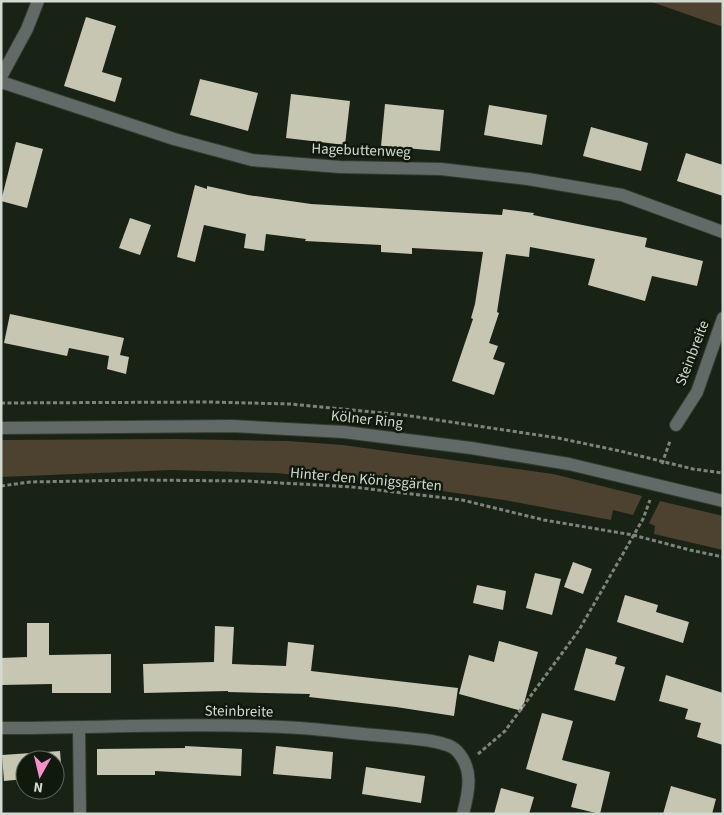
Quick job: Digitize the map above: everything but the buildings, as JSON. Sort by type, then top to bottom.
[{"type":"street","points":[[1,77],[27,29],[38,1]]},
{"type":"street","name":"Hagebuttenweg","points":[[1,82],[174,139],[252,160],[340,167],[441,169],[528,179],[622,195],[723,232]]},
{"type":"street","name":"Steinbreite","points":[[676,425],[697,392],[723,318]]},
{"type":"street","name":"Kölner Ring","points":[[1,428],[232,426],[344,432],[471,448],[570,464],[723,501]]},
{"type":"street","name":"Steinbreite","points":[[1,728],[210,726],[300,728],[432,741],[454,748],[466,764]]},
{"type":"street","points":[[79,728],[80,814]]},
{"type":"street","points":[[463,814],[469,779],[466,764]]},
{"type":"path","points":[[466,764],[511,724],[579,630],[646,512],[676,425]]},
{"type":"path","name":"Hinter den Königsgärten","points":[[1,486],[30,482],[148,480],[246,481],[353,487],[462,500],[544,520],[633,535],[723,557]]},
{"type":"shaded area","points":[[649,1],[723,1],[723,27]]},
{"type":"shaded area","points":[[177,439],[288,441],[343,445],[553,474],[642,496],[633,515],[613,510],[611,520],[504,500],[394,484],[275,473],[172,470],[1,477],[1,440]]},
{"type":"shaded area","points":[[660,501],[723,516],[723,550],[654,534],[655,526],[649,523]]}]
